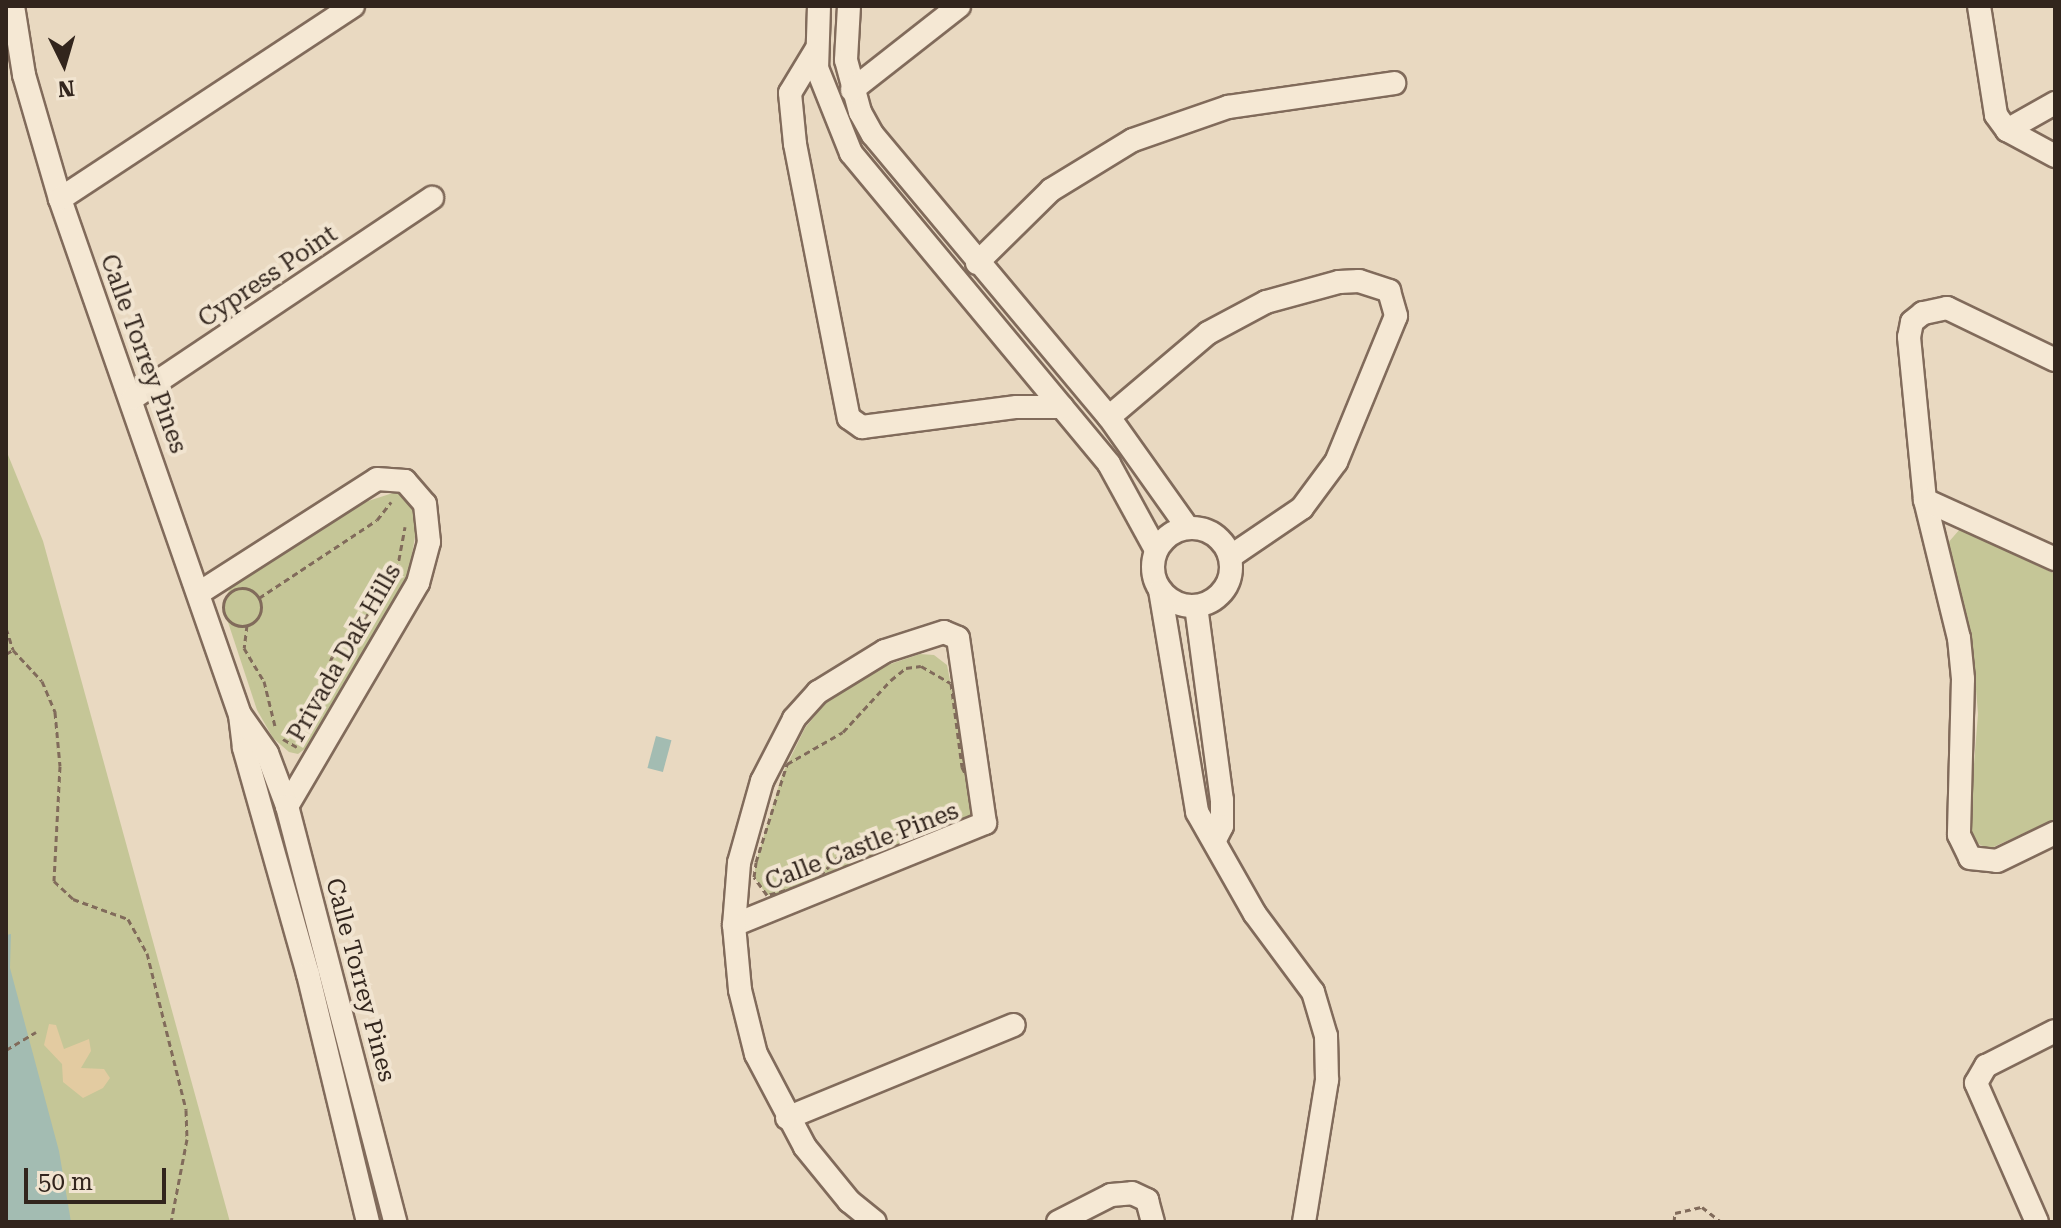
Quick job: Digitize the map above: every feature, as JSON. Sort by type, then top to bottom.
[{"type":"street","name":"Calle Torrey Pines","points":[[13,6],[24,75],[60,199],[133,398],[240,715],[244,748],[312,989],[368,1222]]},
{"type":"street","points":[[60,199],[353,6]]},
{"type":"street","points":[[819,6],[816,50],[836,124],[871,182],[1062,407],[1123,484],[1156,550],[1154,578],[1160,590],[1169,600],[1196,606],[1220,595],[1231,570],[1230,557],[1214,535],[1188,528],[1175,531],[1156,550]]},
{"type":"street","points":[[849,6],[846,60],[852,90],[888,157],[1109,417],[1188,528]]},
{"type":"street","points":[[852,90],[959,6]]},
{"type":"street","points":[[1979,6],[1991,102],[2007,130],[2055,156]]},
{"type":"street","points":[[816,50],[790,93],[794,131],[849,418],[862,427],[1017,407],[1062,407]]},
{"type":"street","points":[[977,263],[1051,190],[1133,140],[1228,107],[1394,83]]},
{"type":"street","points":[[2007,130],[2055,103]]},
{"type":"street","name":"Cypress Point","points":[[133,398],[432,198]]},
{"type":"street","points":[[1109,417],[1208,333],[1266,302],[1339,282],[1359,281],[1389,291],[1396,316],[1336,462],[1302,508],[1230,557]]},
{"type":"street","points":[[2055,360],[1947,308],[1923,313],[1912,322],[1909,337],[1925,500],[1959,638],[1963,679],[1957,816],[1963,850],[1970,858],[1997,861],[2055,833]]},
{"type":"street","name":"Privada Dak Hills","points":[[199,593],[377,479],[405,481],[425,504],[429,542],[418,583],[287,806]]},
{"type":"street","points":[[1925,500],[2055,559]]},
{"type":"street","points":[[1160,590],[1197,812],[1255,914],[1313,992],[1326,1036],[1327,1080],[1304,1222]]},
{"type":"street","points":[[1196,606],[1222,800],[1222,826],[1215,840]]},
{"type":"street","name":"Calle Castle Pines","points":[[734,925],[985,823],[958,638],[935,635],[866,660],[832,681],[794,719],[751,810],[739,863],[734,925],[747,1022],[787,1118],[815,1162],[875,1222]]},
{"type":"street","name":"Calle Torrey Pines","points":[[240,715],[267,753],[287,806],[395,1222]]},
{"type":"street","points":[[787,1118],[1014,1025]]},
{"type":"street","points":[[2037,1222],[1976,1083],[1986,1066],[2055,1031]]},
{"type":"street","points":[[1058,1222],[1111,1195],[1132,1193],[1147,1200],[1153,1222]]},
{"type":"path","points":[[259,598],[377,520],[397,500]]},
{"type":"path","points":[[325,706],[327,670],[397,570],[406,522]]},
{"type":"path","points":[[247,625],[227,619],[226,597],[240,588],[259,598]]},
{"type":"path","points":[[259,598],[259,615],[247,625],[244,648],[264,681],[275,730],[297,747],[307,743]]},
{"type":"path","points":[[6,628],[13,650],[42,681],[55,712],[60,766],[54,881],[73,899],[128,919],[147,953],[186,1110],[185,1151],[171,1222]]},
{"type":"path","points":[[6,654],[13,650]]},
{"type":"path","points":[[906,668],[939,672],[951,683],[962,767],[976,795],[976,811],[957,826],[875,837],[838,857],[814,882],[784,894],[767,895],[754,877],[787,764],[843,732],[906,668]]},
{"type":"path","points":[[6,1050],[36,1032]]},
{"type":"path","points":[[1674,1222],[1675,1213],[1702,1207],[1721,1222]]},
{"type":"green space","points":[[6,450],[43,541],[230,1222],[6,1222]]},
{"type":"green space","points":[[399,491],[413,502],[418,519],[409,572],[317,740],[298,754],[289,752],[273,738],[257,710],[223,607],[226,597],[231,587],[362,503]]},
{"type":"green space","points":[[1960,529],[2055,574],[2055,819],[1989,849],[1968,839],[1978,714],[1972,639],[1947,544]]},
{"type":"green space","points":[[920,654],[934,655],[947,665],[976,811],[963,824],[784,894],[767,895],[754,877],[756,862],[782,775],[805,728],[832,695],[861,674]]},
{"type":"sand","points":[[49,1024],[56,1025],[64,1049],[89,1039],[91,1051],[81,1068],[104,1069],[110,1078],[103,1088],[83,1098],[63,1082],[62,1064],[44,1045]]},
{"type":"shaded area","points":[[656,736],[671,740],[663,772],[647,768]]},
{"type":"shaded area","points":[[11,934],[10,968],[59,1151],[71,1222],[6,1222],[6,935]]}]
